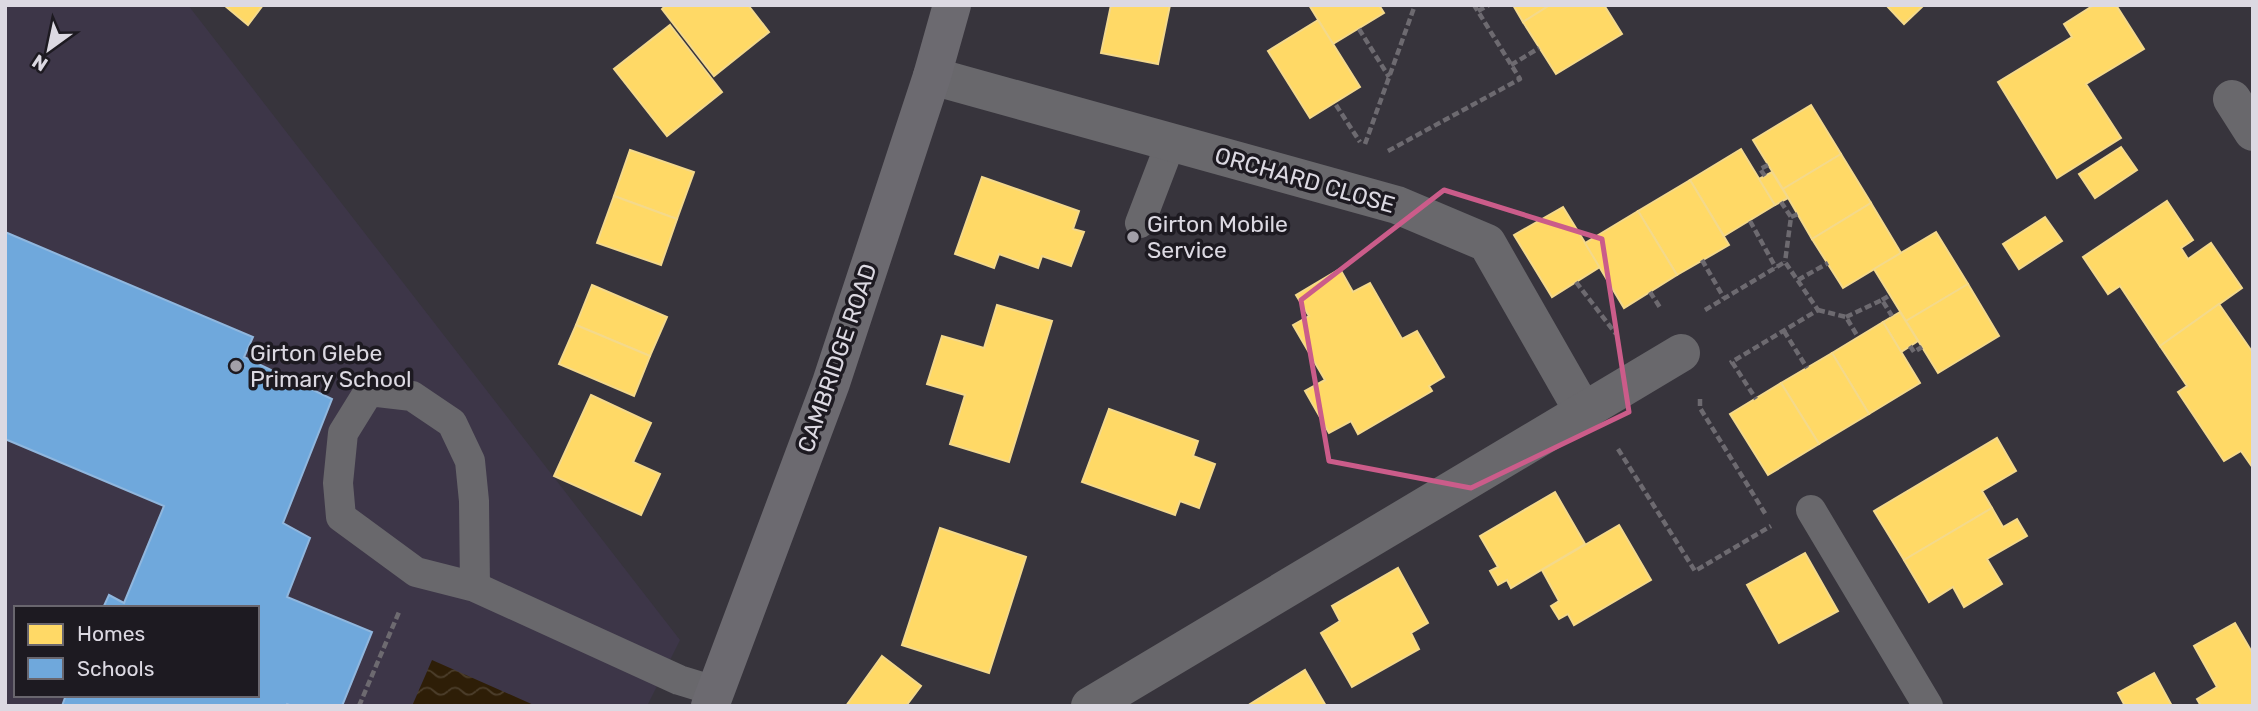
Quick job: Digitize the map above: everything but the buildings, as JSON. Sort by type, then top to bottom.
[{"type":"street","name":"CAMBRIDGE ROAD","points":[[713,698],[831,383],[932,76],[952,5]]},
{"type":"street","name":"ORCHARD CLOSE","points":[[932,76],[1397,205],[1487,243],[1583,411]]},
{"type":"street","points":[[2232,99],[2253,132]]},
{"type":"street","points":[[1090,706],[1583,411],[1690,367]]},
{"type":"lane","points":[[1140,223],[1171,142]]},
{"type":"lane","points":[[475,587],[474,501],[470,461],[452,423],[412,396],[369,391],[343,433],[338,483],[341,517],[416,572],[475,587],[713,698]]},
{"type":"lane","points":[[1811,510],[1928,706]]},
{"type":"path","points":[[1336,105],[1364,148],[1415,5]]},
{"type":"path","points":[[1380,156],[1520,79],[1474,5]]},
{"type":"path","points":[[1478,11],[1489,5]]},
{"type":"path","points":[[1359,29],[1389,77]]},
{"type":"path","points":[[1511,65],[1539,48]]},
{"type":"path","points":[[1765,176],[1760,169],[1768,165]]},
{"type":"path","points":[[1781,201],[1791,217],[1785,262],[1818,310],[1846,317],[1890,295]]},
{"type":"path","points":[[1791,217],[1798,214]]},
{"type":"path","points":[[1750,221],[1776,268]]},
{"type":"path","points":[[1702,260],[1724,298]]},
{"type":"path","points":[[1772,525],[1700,408],[1690,367],[1667,332],[1785,262]]},
{"type":"path","points":[[1798,280],[1828,264]]},
{"type":"path","points":[[1576,282],[1617,336]]},
{"type":"path","points":[[1882,300],[1892,317]]},
{"type":"path","points":[[1690,367],[1732,362],[1818,310]]},
{"type":"path","points":[[1846,317],[1857,337]]},
{"type":"path","points":[[1784,331],[1807,368]]},
{"type":"path","points":[[1910,346],[1914,352],[1922,347]]},
{"type":"path","points":[[1732,362],[1756,399]]},
{"type":"path","points":[[1617,448],[1695,571],[1772,525],[1811,510]]},
{"type":"path","points":[[359,706],[416,572]]},
{"type":"highlighted area","points":[[1444,190],[1602,239],[1629,412],[1471,488],[1329,461],[1301,300]]},
{"type":"shaded area","name":"Girton Glebe Primary School","points":[[5,5],[188,5],[680,640],[647,706],[5,706]]},
{"type":"water","points":[[432,660],[536,706],[412,706]]},
{"type":"place","name":"Girton Mobile Service","points":[[1133,237]]},
{"type":"place","name":"Girton Glebe Primary School","points":[[236,366]]}]
